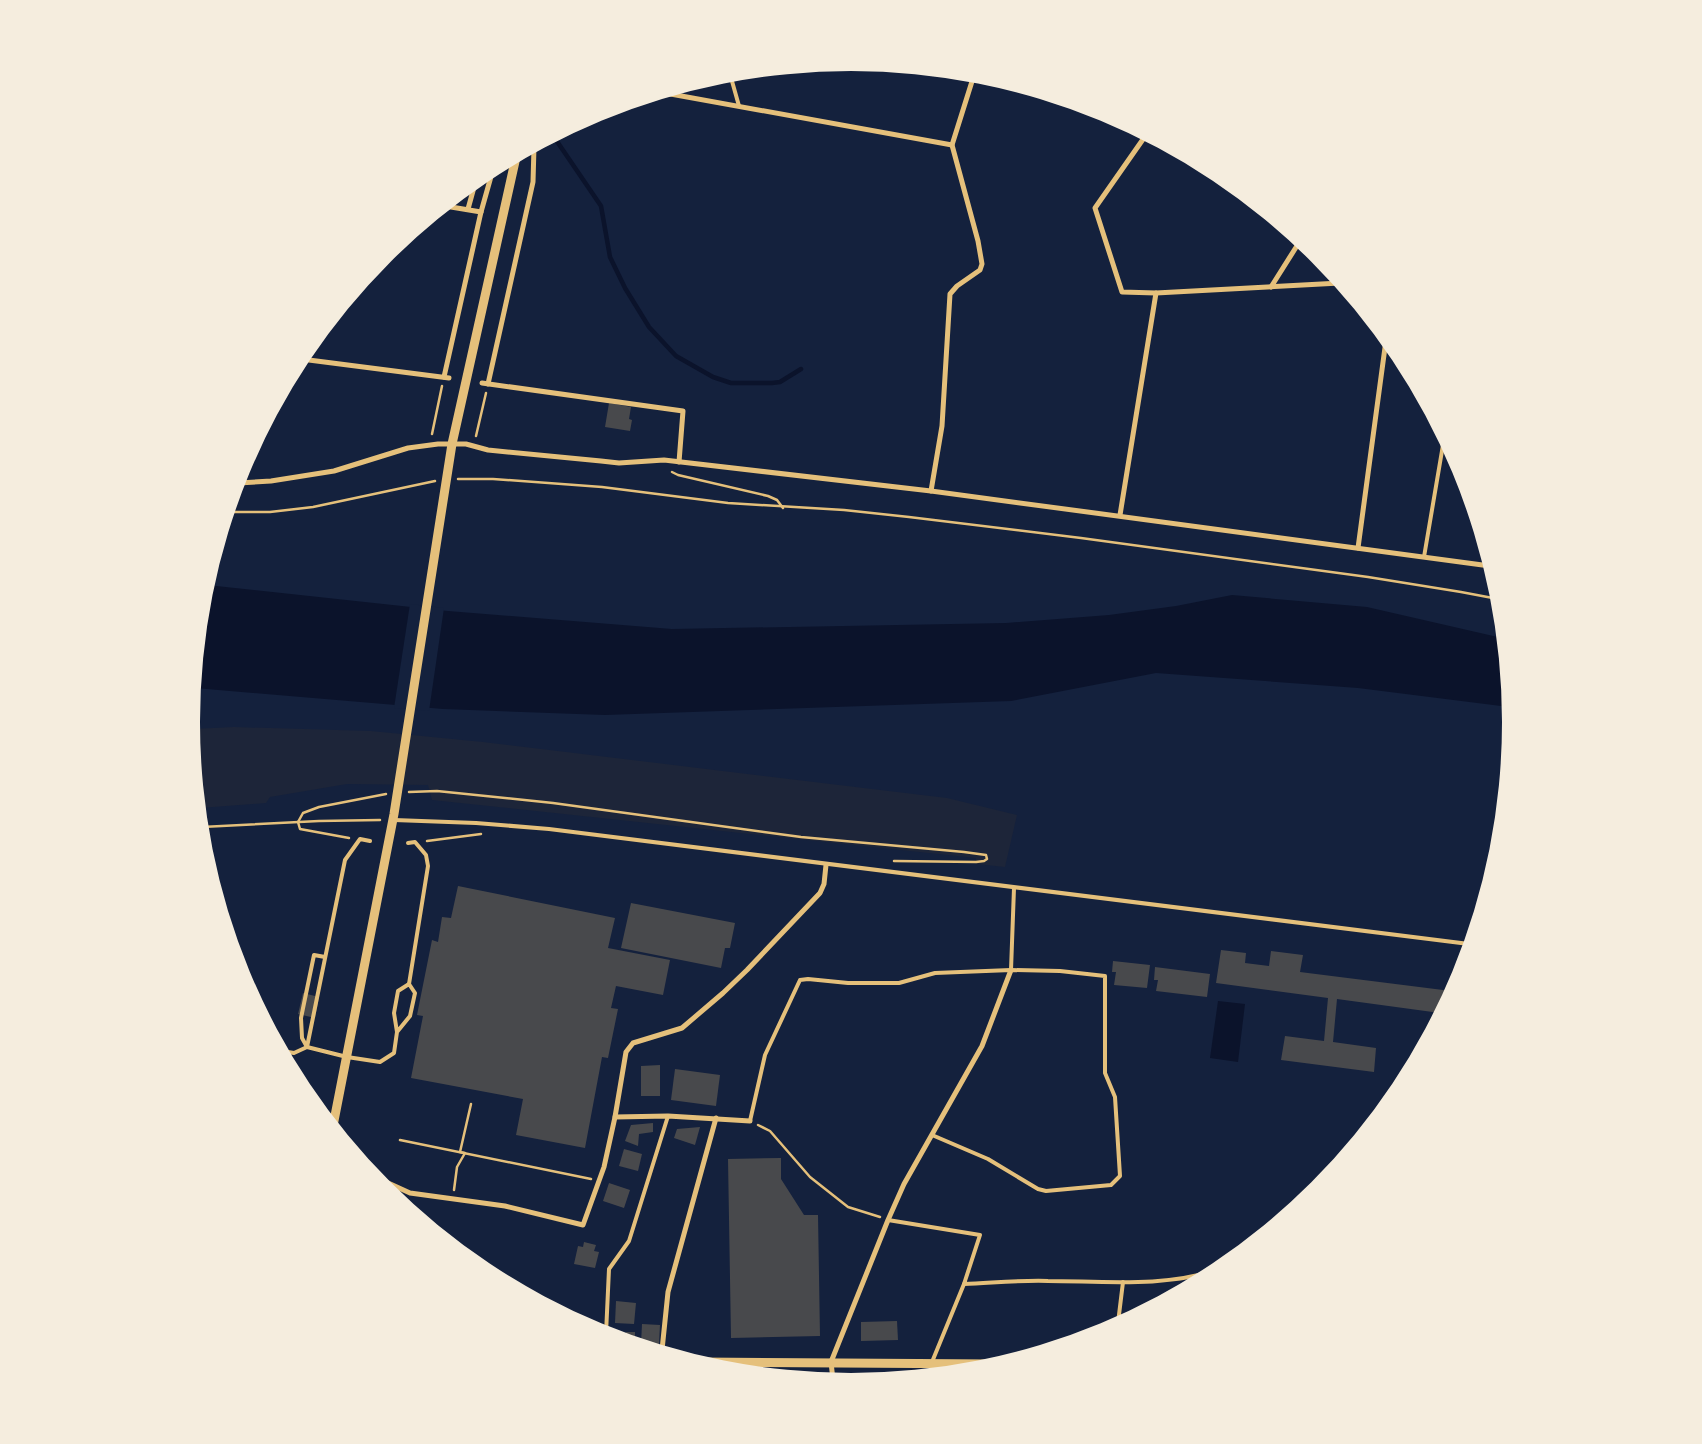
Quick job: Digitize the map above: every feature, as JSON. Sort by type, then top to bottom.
[{"type":"street","points":[[931,491],[942,426],[950,294],[957,286],[980,270],[982,264],[952,145],[972,83]]},
{"type":"street","points":[[676,95],[952,145]]},
{"type":"street","points":[[1143,140],[1095,208],[1122,292],[1156,293],[1331,284]]},
{"type":"street","points":[[488,384],[532,182],[534,154]]},
{"type":"street","points":[[335,1118],[394,817],[452,448],[514,165]]},
{"type":"street","points":[[310,360],[447,377],[481,212],[490,180]]},
{"type":"street","points":[[468,209],[472,193]]},
{"type":"street","points":[[454,207],[481,212]]},
{"type":"street","points":[[1271,287],[1296,248]]},
{"type":"street","points":[[1120,516],[1156,293]]},
{"type":"street","points":[[1358,548],[1385,350]]},
{"type":"street","points":[[482,383],[684,411],[679,462]]},
{"type":"street","points":[[246,482],[279,480],[334,471],[420,445],[452,448],[466,444],[488,450],[610,462],[664,460],[931,491],[1482,565]]},
{"type":"street","points":[[396,1187],[410,1193],[505,1206],[583,1225],[604,1168],[626,1052],[633,1043],[682,1028],[723,993],[820,893],[824,884],[826,865]]},
{"type":"street","points":[[832,1372],[831,1362],[904,1184],[982,1046],[1011,970]]},
{"type":"street","points":[[615,1117],[668,1116],[750,1121]]},
{"type":"street","points":[[663,1345],[668,1292],[716,1118]]},
{"type":"street","points":[[736,1362],[954,1364]]},
{"type":"lane","points":[[732,83],[739,106]]},
{"type":"lane","points":[[1424,557],[1442,450]]},
{"type":"lane","points":[[394,817],[548,829],[1462,943]]},
{"type":"lane","points":[[307,1047],[345,860],[360,839],[370,841]]},
{"type":"lane","points":[[397,1032],[410,1016],[415,993],[409,984],[428,866],[426,855],[415,842],[408,843]]},
{"type":"lane","points":[[1011,970],[1014,888]]},
{"type":"lane","points":[[307,1047],[302,1038],[300,1018],[314,955],[326,957]]},
{"type":"lane","points":[[750,1121],[765,1055],[800,980],[848,983],[899,983],[935,973],[1011,970],[1060,971],[1105,976],[1105,1073],[1116,1097],[1120,1176],[1111,1185],[1046,1191],[1038,1189],[988,1159],[932,1135]]},
{"type":"lane","points":[[290,1052],[294,1053],[307,1047],[347,1057],[380,1062],[394,1053],[397,1032],[394,1013],[398,991],[409,984]]},
{"type":"lane","points":[[606,1325],[609,1269],[628,1241],[668,1116]]},
{"type":"lane","points":[[888,1220],[980,1235],[964,1284],[931,1364]]},
{"type":"lane","points":[[964,1284],[1046,1281],[1123,1282],[1192,1276]]},
{"type":"lane","points":[[1119,1315],[1123,1282]]},
{"type":"path","points":[[432,436],[441,389]]},
{"type":"path","points":[[476,436],[486,396]]},
{"type":"path","points":[[664,460],[672,472],[678,475],[768,496],[777,500],[783,508]]},
{"type":"path","points":[[455,480],[493,479],[602,487],[693,500],[909,516],[1376,578],[1489,597]]},
{"type":"path","points":[[235,512],[270,512],[313,507],[429,481],[438,481]]},
{"type":"path","points":[[402,792],[437,791],[553,803],[802,836],[964,852],[986,855],[987,859],[976,862],[892,861]]},
{"type":"path","points":[[360,839],[300,829],[298,822],[303,812],[319,807],[393,793]]},
{"type":"path","points":[[209,827],[379,820]]},
{"type":"path","points":[[415,842],[476,834]]},
{"type":"path","points":[[465,1153],[460,1152],[471,1104]]},
{"type":"path","points":[[750,1121],[770,1132],[810,1177],[848,1207],[888,1220]]},
{"type":"path","points":[[400,1140],[600,1181]]},
{"type":"path","points":[[453,1199],[458,1167],[465,1153]]},
{"type":"shaded area","points":[[215,586],[448,611],[672,629],[1006,623],[1109,615],[1176,606],[1232,595],[1367,607],[1496,637],[1501,706],[1358,688],[1156,673],[1011,701],[605,715],[443,709],[202,689],[206,637]]},
{"type":"shaded area","points":[[234,727],[371,731],[483,742],[947,798],[1017,815],[1005,867],[976,864],[976,858],[432,800],[428,785],[347,784],[270,797],[266,803],[206,808],[200,729]]},
{"type":"shaded area","points":[[1218,1001],[1245,1004],[1238,1062],[1210,1058]]},
{"type":"pier","points":[[410,604],[444,608],[429,711],[394,708]]},
{"type":"building","points":[[609,403],[631,407],[629,419],[632,420],[630,431],[605,427]]},
{"type":"building","points":[[458,886],[615,918],[608,948],[670,960],[663,995],[616,986],[611,1008],[618,1009],[608,1058],[602,1057],[585,1148],[516,1135],[523,1099],[411,1078],[423,1016],[417,1015],[432,940],[438,942],[442,917],[451,918]]},
{"type":"building","points":[[631,903],[735,923],[730,948],[725,948],[721,968],[621,948]]},
{"type":"building","points":[[1221,950],[1246,953],[1245,963],[1269,966],[1271,951],[1303,955],[1300,972],[1444,990],[1434,1012],[1337,999],[1333,1042],[1376,1048],[1374,1072],[1281,1060],[1285,1036],[1324,1041],[1328,998],[1216,983]]},
{"type":"building","points":[[1113,961],[1150,965],[1147,988],[1114,985],[1116,972],[1112,972]]},
{"type":"building","points":[[1155,967],[1210,974],[1207,997],[1156,991],[1158,980],[1154,980]]},
{"type":"building","points":[[303,993],[319,997],[315,1018],[298,1014]]},
{"type":"building","points":[[660,1065],[660,1096],[641,1096],[641,1066]]},
{"type":"building","points":[[675,1069],[720,1075],[716,1106],[671,1100]]},
{"type":"building","points":[[653,1123],[653,1132],[639,1134],[638,1146],[625,1141],[631,1125]]},
{"type":"building","points":[[700,1127],[695,1145],[674,1138],[677,1129]]},
{"type":"building","points":[[624,1149],[642,1154],[638,1171],[619,1166]]},
{"type":"building","points":[[781,1158],[781,1179],[804,1215],[818,1215],[820,1336],[731,1338],[728,1159]]},
{"type":"building","points":[[609,1183],[630,1190],[624,1208],[603,1201]]},
{"type":"building","points":[[584,1242],[596,1245],[594,1251],[599,1252],[595,1268],[574,1264],[578,1246],[583,1247]]},
{"type":"building","points":[[616,1301],[636,1303],[634,1324],[615,1323]]},
{"type":"building","points":[[897,1321],[898,1340],[861,1341],[861,1322]]},
{"type":"building","points":[[642,1324],[660,1325],[659,1343],[641,1338]]},
{"type":"waterway","points":[[557,141],[601,206],[610,257],[625,288],[649,327],[676,356],[713,377],[731,383],[780,382],[801,369]]}]
